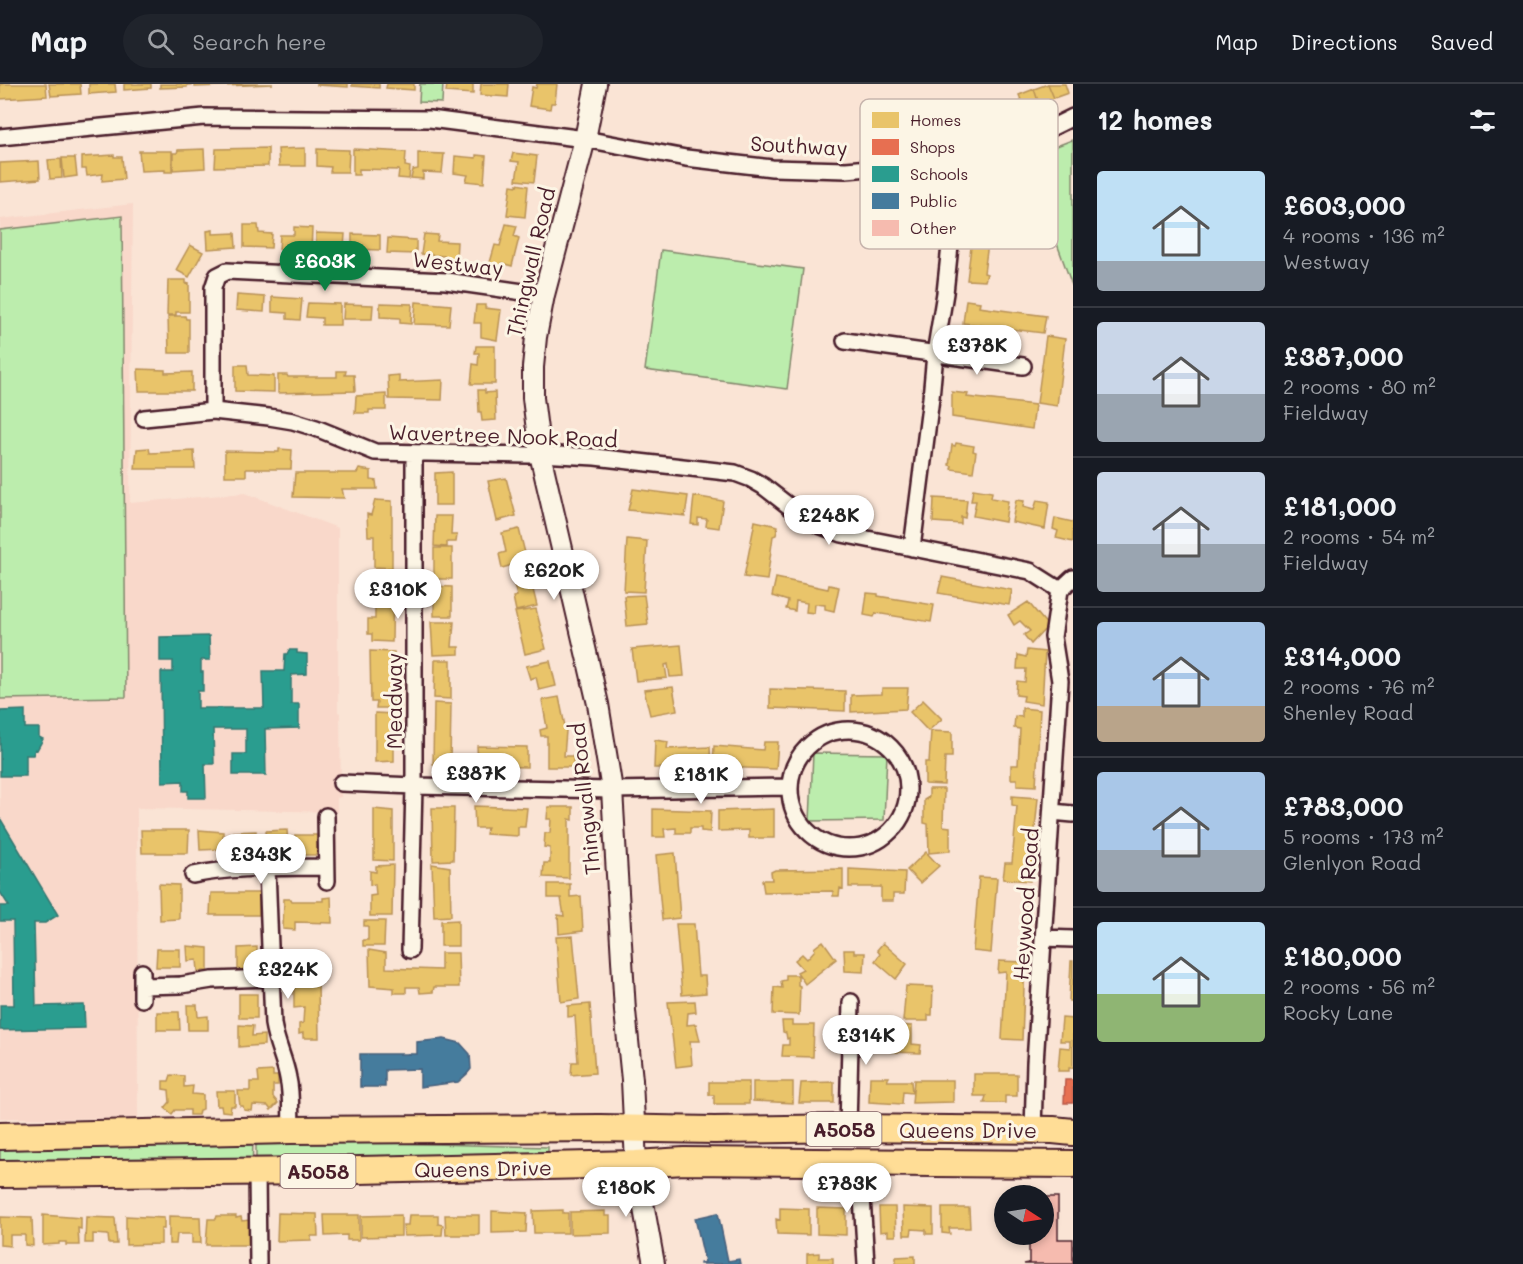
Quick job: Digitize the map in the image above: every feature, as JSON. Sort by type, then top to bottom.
[{"type":"highway","name":"Queens Drive","points":[[0,1136],[291,1130],[634,1128],[1058,1130]]},
{"type":"highway","name":"Queens Drive","points":[[0,1174],[257,1172],[684,1161],[1073,1164]]},
{"type":"street","name":"Thingwall Road","points":[[596,84],[585,139],[544,295],[536,337],[533,398],[540,454],[598,704],[612,790],[636,1164],[654,1264]]},
{"type":"street","name":"Southway","points":[[0,137],[216,117],[430,119],[585,139],[686,158],[771,168],[860,169]]},
{"type":"street","name":"Southway","points":[[1058,124],[1073,117]]},
{"type":"street","points":[[912,548],[950,249]]},
{"type":"street","name":"Westway","points":[[213,411],[213,288],[217,276],[227,271],[446,281],[544,295]]},
{"type":"street","points":[[845,340],[1023,366]]},
{"type":"street","name":"Wavertree Nook Road","points":[[144,418],[213,411],[293,421],[375,452],[540,454],[735,473],[763,486],[794,510],[819,525],[842,534],[1030,571],[1060,590]]},
{"type":"street","name":"Meadway","points":[[410,950],[414,786],[414,453]]},
{"type":"street","points":[[1067,681],[1053,637],[1060,590],[1073,578]]},
{"type":"street","name":"Heywood Road","points":[[1058,1130],[1035,1063],[1052,812],[1067,681]]},
{"type":"street","points":[[839,730],[859,730],[878,737],[894,750],[904,767],[908,787],[906,806],[897,823],[884,836],[867,845],[849,848],[830,845],[813,836],[800,823],[792,806],[790,787],[794,767],[804,750],[820,737],[839,730]]},
{"type":"street","points":[[341,783],[612,790],[790,787]]},
{"type":"street","points":[[1052,812],[1073,814]]},
{"type":"street","points":[[191,875],[213,870],[242,868],[327,874],[326,816]]},
{"type":"street","points":[[267,869],[273,1024],[289,1080],[291,1130]]},
{"type":"street","points":[[1043,938],[1073,939]]},
{"type":"street","points":[[142,986],[271,978]]},
{"type":"street","points":[[848,1128],[851,1002]]},
{"type":"street","points":[[860,1163],[866,1264]]},
{"type":"street","points":[[257,1172],[258,1264]]},
{"type":"shaded area","points":[[133,204],[130,503],[245,493],[338,528],[338,712],[340,713],[341,797],[337,798],[337,812],[137,808],[138,1119],[0,1118],[0,219]]},
{"type":"green space","points":[[420,84],[443,84],[442,103],[419,102]]},
{"type":"green space","points":[[1072,140],[1073,142],[1073,288],[1058,247],[1058,145]]},
{"type":"green space","points":[[122,216],[126,697],[0,699],[0,230]]},
{"type":"green space","points":[[661,250],[803,269],[787,389],[645,370]]},
{"type":"green space","points":[[813,753],[887,754],[884,820],[810,821]]},
{"type":"green space","points":[[356,1142],[548,1147],[548,1159],[256,1167],[256,1143]]},
{"type":"green space","points":[[253,1143],[252,1167],[0,1170],[0,1144]]},
{"type":"building: Homes","points":[[0,84],[46,84],[47,96],[0,99]]},
{"type":"building: Homes","points":[[49,84],[80,84],[81,94],[51,96]]},
{"type":"building: Homes","points":[[89,84],[115,84],[116,92],[89,94]]},
{"type":"building: Homes","points":[[124,84],[151,84],[151,88],[124,90]]},
{"type":"building: Homes","points":[[160,84],[191,84],[191,85],[160,88]]},
{"type":"building: Homes","points":[[195,84],[273,84],[195,87]]},
{"type":"building: Homes","points":[[348,84],[348,87],[317,85]]},
{"type":"building: Homes","points":[[352,84],[379,84],[379,88],[352,86]]},
{"type":"building: Homes","points":[[387,84],[414,84],[414,90],[386,88]]},
{"type":"building: Homes","points":[[447,84],[473,84],[473,94],[446,92]]},
{"type":"building: Homes","points":[[481,84],[509,84],[508,97],[480,95]]},
{"type":"building: Homes","points":[[537,84],[557,84],[555,103],[551,103],[550,109],[529,106],[532,87],[536,88]]},
{"type":"building: Homes","points":[[1048,84],[1054,98],[1037,99],[1034,89]]},
{"type":"building: Homes","points":[[1048,84],[1065,84],[1068,93],[1054,98]]},
{"type":"building: Homes","points":[[1034,89],[1037,99],[1021,99],[1019,95]]},
{"type":"building: Homes","points":[[268,148],[268,166],[215,167],[216,149]]},
{"type":"building: Homes","points":[[305,148],[305,166],[279,166],[278,149]]},
{"type":"building: Homes","points":[[204,149],[205,168],[173,170],[173,153],[177,153],[178,150]]},
{"type":"building: Homes","points":[[317,149],[349,150],[348,172],[330,172],[331,167],[317,166]]},
{"type":"building: Homes","points":[[353,149],[406,152],[405,166],[410,167],[409,179],[398,178],[399,170],[359,169],[359,175],[353,175]]},
{"type":"building: Homes","points":[[139,151],[172,151],[172,172],[141,171]]},
{"type":"building: Homes","points":[[418,153],[444,154],[442,173],[423,172],[423,179],[411,178],[413,170],[418,169]]},
{"type":"building: Homes","points":[[513,153],[537,156],[534,182],[516,180],[519,162],[511,161]]},
{"type":"building: Homes","points":[[114,155],[114,157],[122,157],[124,179],[102,181],[103,174],[87,176],[86,169],[82,169],[82,157]]},
{"type":"building: Homes","points":[[476,155],[486,156],[484,183],[466,181],[468,175],[454,173],[455,156],[476,158]]},
{"type":"building: Homes","points":[[62,158],[75,158],[77,176],[64,178]]},
{"type":"building: Homes","points":[[61,159],[62,178],[50,179],[48,160]]},
{"type":"building: Homes","points":[[39,161],[40,179],[0,182],[0,163]]},
{"type":"building: Homes","points":[[517,184],[528,186],[525,217],[507,215],[511,185],[518,186]]},
{"type":"building: Homes","points":[[506,224],[517,226],[514,236],[519,238],[512,266],[501,263],[499,269],[489,266],[495,245],[500,246]]},
{"type":"building: Homes","points":[[244,225],[258,225],[259,233],[272,234],[271,248],[244,247]]},
{"type":"building: Homes","points":[[294,227],[312,228],[311,253],[301,252],[301,249],[279,249],[280,235],[294,235]]},
{"type":"building: Homes","points":[[213,230],[213,234],[235,233],[236,247],[208,249],[207,231]]},
{"type":"building: Homes","points":[[316,233],[345,234],[344,248],[316,247]]},
{"type":"building: Homes","points":[[352,234],[380,235],[380,250],[352,249]]},
{"type":"building: Homes","points":[[424,234],[438,235],[437,241],[457,242],[456,260],[444,260],[444,256],[421,254]]},
{"type":"building: Homes","points":[[388,238],[416,240],[416,254],[387,253]]},
{"type":"building: Homes","points":[[190,245],[203,252],[189,277],[176,270]]},
{"type":"building: Homes","points":[[971,249],[987,249],[985,281],[967,280]]},
{"type":"building: Homes","points":[[168,280],[186,280],[186,284],[189,283],[189,312],[167,315]]},
{"type":"building: Homes","points":[[237,295],[265,297],[264,312],[236,310]]},
{"type":"building: Homes","points":[[272,297],[302,299],[300,320],[287,319],[287,313],[272,312]]},
{"type":"building: Homes","points":[[966,300],[980,302],[979,307],[1046,316],[1043,333],[963,323]]},
{"type":"building: Homes","points":[[416,302],[451,305],[449,325],[414,324]]},
{"type":"building: Homes","points":[[308,303],[340,304],[340,325],[322,325],[322,318],[306,317]]},
{"type":"building: Homes","points":[[380,303],[412,304],[411,324],[400,323],[400,318],[380,317]]},
{"type":"building: Homes","points":[[344,304],[373,305],[372,319],[343,319]]},
{"type":"building: Homes","points":[[476,305],[501,310],[497,340],[481,337],[481,323],[474,323]]},
{"type":"building: Homes","points":[[168,316],[185,316],[189,319],[189,353],[169,353]]},
{"type":"building: Homes","points":[[1046,336],[1065,339],[1057,406],[1037,403]]},
{"type":"building: Homes","points":[[476,346],[495,346],[495,384],[471,384],[473,364],[478,365],[479,353],[475,353]]},
{"type":"building: Homes","points":[[235,365],[247,365],[248,375],[274,376],[274,392],[235,391]]},
{"type":"building: Homes","points":[[138,369],[165,370],[165,373],[192,372],[192,391],[139,391]]},
{"type":"building: Homes","points":[[337,371],[346,371],[345,375],[354,375],[355,391],[278,393],[278,375],[337,377]]},
{"type":"building: Homes","points":[[399,375],[399,382],[443,380],[442,400],[389,399],[388,376]]},
{"type":"building: Homes","points":[[478,390],[485,390],[485,393],[495,392],[496,420],[482,421],[481,412],[479,412]]},
{"type":"building: Homes","points":[[952,392],[968,394],[967,397],[1035,405],[1032,429],[952,417]]},
{"type":"building: Homes","points":[[386,394],[386,410],[355,413],[356,396]]},
{"type":"building: Homes","points":[[956,443],[974,446],[973,451],[976,452],[973,472],[951,469],[952,466],[949,465],[952,445],[955,446]]},
{"type":"building: Homes","points":[[149,448],[150,453],[194,451],[195,469],[135,469],[137,449]]},
{"type":"building: Homes","points":[[279,449],[292,450],[291,469],[246,469],[246,476],[225,476],[225,451],[279,452]]},
{"type":"building: Homes","points":[[359,469],[371,471],[371,480],[376,481],[377,489],[342,489],[344,498],[293,497],[295,473],[357,473]]},
{"type":"building: Homes","points":[[452,472],[452,505],[435,505],[435,473]]},
{"type":"building: Homes","points":[[506,478],[516,516],[497,521],[488,481]]},
{"type":"building: Homes","points":[[633,489],[688,496],[685,516],[628,510]]},
{"type":"building: Homes","points":[[973,489],[992,492],[991,498],[1008,501],[1005,522],[973,516],[976,501],[971,501]]},
{"type":"building: Homes","points":[[694,496],[723,501],[719,528],[706,526],[707,519],[698,518],[698,525],[691,524]]},
{"type":"building: Homes","points":[[934,498],[967,500],[965,518],[961,517],[961,524],[933,522]]},
{"type":"building: Homes","points":[[375,500],[392,501],[392,568],[374,567],[374,536],[368,536],[367,514],[371,515]]},
{"type":"building: Homes","points":[[1016,500],[1024,501],[1023,507],[1034,510],[1037,500],[1049,502],[1045,529],[1012,522]]},
{"type":"building: Homes","points":[[435,516],[452,516],[451,535],[457,535],[456,542],[447,542],[447,547],[434,546]]},
{"type":"building: Homes","points":[[1055,518],[1073,522],[1073,542],[1056,538],[1058,531],[1053,529]]},
{"type":"building: Homes","points":[[755,521],[778,526],[776,535],[773,536],[767,580],[744,577]]},
{"type":"building: Homes","points":[[519,529],[527,561],[502,568],[499,554],[506,552],[502,533]]},
{"type":"building: Homes","points":[[627,539],[647,541],[644,592],[624,591]]},
{"type":"building: Homes","points":[[434,548],[452,548],[452,579],[434,579]]},
{"type":"building: Homes","points":[[375,572],[393,574],[392,642],[372,641],[372,634],[368,634],[368,619],[375,619]]},
{"type":"building: Homes","points":[[529,573],[537,606],[516,611],[513,597],[517,596],[512,577]]},
{"type":"building: Homes","points":[[942,577],[1012,590],[1009,605],[938,593]]},
{"type":"building: Homes","points":[[776,578],[828,589],[829,585],[839,587],[834,611],[825,609],[825,605],[815,604],[814,613],[806,612],[807,603],[796,601],[795,611],[786,609],[788,601],[772,596]]},
{"type":"building: Homes","points":[[434,586],[452,587],[452,616],[434,616]]},
{"type":"building: Homes","points":[[867,593],[934,605],[931,622],[876,613],[874,617],[864,615]]},
{"type":"building: Homes","points":[[644,595],[648,624],[627,626],[624,596]]},
{"type":"building: Homes","points":[[1028,602],[1048,626],[1031,644],[1024,635],[1030,631],[1020,621],[1014,625],[1008,615]]},
{"type":"building: Homes","points":[[536,609],[546,649],[525,654],[515,612]]},
{"type":"building: Homes","points":[[431,622],[454,622],[452,647],[459,647],[459,654],[433,655]]},
{"type":"building: Homes","points":[[681,645],[684,676],[670,677],[668,664],[665,665],[667,678],[636,681],[632,649]]},
{"type":"building: Homes","points":[[1027,650],[1045,652],[1042,704],[1023,701],[1024,696],[1016,695],[1017,681],[1025,682],[1026,669],[1017,669],[1018,655],[1026,657]]},
{"type":"building: Homes","points":[[370,651],[394,652],[393,708],[376,708],[377,702],[371,702]]},
{"type":"building: Homes","points":[[435,660],[451,660],[451,699],[434,698]]},
{"type":"building: Homes","points":[[550,661],[556,686],[539,690],[536,677],[530,679],[526,666]]},
{"type":"building: Homes","points":[[673,687],[677,710],[650,715],[644,690]]},
{"type":"building: Homes","points":[[882,688],[908,688],[906,709],[851,712],[851,695],[882,694]]},
{"type":"building: Homes","points":[[770,689],[845,691],[845,711],[770,708]]},
{"type":"building: Homes","points":[[559,697],[566,731],[564,756],[573,756],[573,767],[547,767],[547,736],[541,736],[540,730],[547,728],[542,700]]},
{"type":"building: Homes","points":[[923,700],[942,719],[928,731],[910,712]]},
{"type":"building: Homes","points":[[434,703],[451,704],[450,765],[433,764]]},
{"type":"building: Homes","points":[[1022,708],[1040,710],[1036,786],[1017,785],[1017,779],[1011,779],[1011,765],[1018,765],[1020,729],[1014,728],[1015,716],[1022,717]]},
{"type":"building: Homes","points":[[375,713],[394,714],[394,761],[375,762]]},
{"type":"building: Homes","points":[[931,731],[952,732],[952,757],[945,757],[944,785],[925,784],[925,762],[929,762]]},
{"type":"building: Homes","points":[[655,740],[668,742],[667,749],[710,747],[711,768],[654,768]]},
{"type":"building: Homes","points":[[764,742],[778,742],[776,769],[713,767],[714,746],[763,750]]},
{"type":"building: Homes","points":[[477,746],[527,747],[527,767],[478,766]]},
{"type":"building: Homes","points":[[929,789],[944,789],[943,826],[950,827],[950,851],[929,853],[928,824],[924,823],[924,800],[929,797]]},
{"type":"building: Homes","points":[[1012,796],[1038,798],[1030,881],[1003,879],[1005,863],[1012,863],[1017,806],[1012,805]]},
{"type":"building: Homes","points":[[474,806],[527,808],[525,827],[518,827],[518,836],[486,834],[487,828],[475,828]]},
{"type":"building: Homes","points":[[548,807],[573,807],[573,820],[569,819],[569,878],[543,877],[544,863],[550,863],[550,848],[544,847],[545,833],[550,833],[551,819],[547,819]]},
{"type":"building: Homes","points":[[432,808],[454,808],[453,860],[433,861]]},
{"type":"building: Homes","points":[[374,809],[393,811],[393,861],[374,860]]},
{"type":"building: Homes","points":[[653,809],[711,811],[710,832],[701,831],[701,828],[690,828],[690,833],[676,833],[676,828],[664,829],[665,837],[653,837]]},
{"type":"building: Homes","points":[[774,809],[774,838],[749,838],[749,830],[718,831],[718,811]]},
{"type":"building: Homes","points":[[141,830],[189,830],[188,853],[142,853]]},
{"type":"building: Homes","points":[[199,830],[223,832],[223,849],[200,850]]},
{"type":"building: Homes","points":[[287,830],[288,846],[281,846],[281,851],[273,850],[274,846],[267,846],[266,831]]},
{"type":"building: Homes","points":[[256,831],[256,851],[233,851],[233,832]]},
{"type":"building: Homes","points":[[295,835],[317,835],[317,855],[294,855]]},
{"type":"building: Homes","points":[[926,852],[939,866],[920,883],[907,870]]},
{"type":"building: Homes","points":[[675,853],[680,918],[662,920],[656,855]]},
{"type":"building: Homes","points":[[432,864],[450,867],[451,916],[434,917]]},
{"type":"building: Homes","points":[[393,865],[392,916],[370,916],[370,896],[376,895],[375,884],[370,885],[370,871],[376,872],[376,866]]},
{"type":"building: Homes","points":[[843,869],[843,889],[840,888],[839,896],[833,896],[833,891],[764,892],[762,880],[772,880],[771,872],[775,870]]},
{"type":"building: Homes","points":[[849,869],[905,872],[904,894],[893,894],[893,901],[881,901],[881,887],[849,887]]},
{"type":"building: Homes","points":[[979,877],[997,878],[991,953],[973,951]]},
{"type":"building: Homes","points":[[159,884],[179,885],[179,919],[160,920]]},
{"type":"building: Homes","points":[[548,884],[570,884],[570,897],[581,896],[583,931],[559,934],[558,915],[564,916],[561,898],[548,898]]},
{"type":"building: Homes","points":[[211,893],[259,893],[259,915],[210,915]]},
{"type":"building: Homes","points":[[331,897],[332,923],[295,922],[295,930],[283,929],[284,899],[323,901],[323,898]]},
{"type":"building: Homes","points":[[458,920],[458,946],[441,946],[441,921]]},
{"type":"building: Homes","points":[[364,921],[385,921],[384,946],[363,946],[363,940],[368,940],[368,926],[364,926]]},
{"type":"building: Homes","points":[[676,924],[694,924],[698,976],[705,976],[706,993],[682,995]]},
{"type":"building: Homes","points":[[573,936],[579,999],[561,1002],[556,937]]},
{"type":"building: Homes","points":[[823,941],[836,959],[805,984],[797,972],[803,969],[795,960],[802,954],[807,959],[815,950],[814,948]]},
{"type":"building: Homes","points":[[883,943],[907,964],[896,979],[875,961],[880,954],[877,950]]},
{"type":"building: Homes","points":[[187,946],[208,948],[208,971],[198,971],[197,960],[188,961]]},
{"type":"building: Homes","points":[[257,947],[257,970],[238,971],[238,948]]},
{"type":"building: Homes","points":[[157,949],[180,949],[180,967],[156,967]]},
{"type":"building: Homes","points":[[369,950],[386,953],[386,968],[441,970],[441,953],[458,953],[459,987],[434,987],[433,992],[420,993],[419,987],[406,987],[406,993],[394,993],[394,988],[370,986]]},
{"type":"building: Homes","points":[[844,950],[865,953],[864,972],[845,971]]},
{"type":"building: Homes","points":[[303,952],[317,952],[318,972],[301,973],[302,967],[296,967],[296,958],[302,958]]},
{"type":"building: Homes","points":[[999,961],[1025,962],[1022,1040],[1002,1039],[1006,972],[998,973]]},
{"type":"building: Homes","points":[[1071,961],[1073,961],[1073,1001],[1069,1001]]},
{"type":"building: Homes","points":[[786,975],[798,975],[799,1015],[773,1014],[774,987],[782,988],[781,981],[786,980]]},
{"type":"building: Homes","points":[[294,983],[318,984],[319,1038],[303,1038],[303,1033],[299,1034],[299,1024],[303,1023],[304,1007],[294,1008]]},
{"type":"building: Homes","points":[[906,986],[933,987],[932,1015],[928,1015],[928,1021],[903,1021]]},
{"type":"building: Homes","points":[[239,994],[257,994],[257,1018],[239,1018]]},
{"type":"building: Homes","points":[[695,1001],[696,1012],[688,1013],[687,1025],[696,1024],[700,1041],[690,1041],[692,1065],[676,1067],[668,1002]]},
{"type":"building: Homes","points":[[590,1004],[595,1073],[571,1075],[572,1062],[578,1062],[575,1016],[568,1017],[568,1006]]},
{"type":"building: Homes","points":[[187,1005],[197,1005],[198,1017],[208,1016],[208,1030],[188,1030]]},
{"type":"building: Homes","points":[[157,1012],[179,1012],[180,1030],[157,1030]]},
{"type":"building: Homes","points":[[1062,1018],[1073,1019],[1073,1068],[1069,1068],[1069,1071],[1058,1071],[1060,1047],[1070,1048],[1070,1041],[1060,1041]]},
{"type":"building: Homes","points":[[782,1021],[792,1021],[792,1025],[814,1025],[813,1057],[782,1056],[783,1045],[789,1045],[789,1038],[787,1039],[786,1033],[783,1032]]},
{"type":"building: Homes","points":[[239,1025],[253,1026],[252,1036],[264,1035],[264,1045],[239,1047]]},
{"type":"building: Homes","points":[[891,1025],[912,1026],[912,1044],[921,1045],[920,1053],[891,1052]]},
{"type":"building: Homes","points":[[273,1071],[273,1076],[278,1076],[278,1085],[273,1085],[273,1097],[278,1103],[271,1110],[268,1106],[253,1105],[252,1111],[244,1110],[243,1106],[240,1106],[238,1091],[250,1091],[250,1082],[259,1082],[258,1072]]},
{"type":"building: Homes","points":[[974,1074],[1017,1074],[1017,1096],[1005,1096],[1005,1103],[984,1103],[986,1096],[974,1096]]},
{"type":"building: Homes","points":[[171,1075],[184,1076],[184,1087],[193,1086],[192,1094],[203,1095],[203,1109],[199,1110],[198,1115],[190,1115],[190,1110],[175,1110],[172,1114],[165,1108],[170,1102],[169,1090],[163,1089],[163,1081],[169,1081]]},
{"type":"building: Homes","points":[[870,1077],[889,1077],[887,1081],[911,1081],[912,1093],[903,1092],[902,1104],[869,1102]]},
{"type":"building: Homes","points":[[914,1080],[953,1080],[953,1102],[912,1103]]},
{"type":"building: Homes","points":[[709,1082],[749,1082],[749,1104],[714,1104],[714,1095],[709,1095]]},
{"type":"building: Homes","points":[[753,1082],[793,1082],[793,1103],[753,1101]]},
{"type":"building: Homes","points":[[834,1082],[834,1103],[799,1103],[801,1083]]},
{"type":"building: Homes","points":[[216,1091],[235,1091],[235,1106],[231,1106],[230,1112],[222,1111],[221,1106],[217,1106]]},
{"type":"building: Homes","points":[[879,1207],[895,1207],[896,1236],[888,1236],[888,1231],[880,1232]]},
{"type":"building: Homes","points":[[903,1207],[933,1208],[933,1234],[926,1234],[926,1230],[912,1229],[911,1235],[904,1235]]},
{"type":"building: Homes","points":[[780,1208],[809,1209],[809,1235],[777,1234],[776,1219],[780,1220]]},
{"type":"building: Homes","points":[[817,1208],[846,1209],[846,1235],[817,1234]]},
{"type":"building: Homes","points":[[942,1208],[969,1208],[970,1228],[949,1228],[950,1234],[942,1233]]},
{"type":"building: Homes","points":[[563,1210],[563,1213],[568,1213],[568,1233],[534,1233],[533,1211]]},
{"type":"building: Homes","points":[[492,1211],[527,1213],[526,1232],[492,1233]]},
{"type":"building: Homes","points":[[605,1211],[605,1216],[610,1216],[610,1233],[570,1234],[570,1212]]},
{"type":"building: Homes","points":[[278,1213],[317,1214],[318,1236],[311,1236],[311,1240],[277,1241]]},
{"type":"building: Homes","points":[[43,1215],[81,1218],[81,1229],[78,1228],[79,1245],[66,1245],[66,1242],[59,1242],[59,1244],[43,1245]]},
{"type":"building: Homes","points":[[324,1215],[359,1215],[359,1240],[347,1240],[347,1235],[325,1236]]},
{"type":"building: Homes","points":[[401,1215],[401,1236],[361,1237],[361,1216]]},
{"type":"building: Homes","points":[[409,1215],[438,1215],[438,1224],[443,1225],[442,1235],[404,1236],[403,1225],[408,1225]]},
{"type":"building: Homes","points":[[445,1215],[479,1215],[479,1235],[446,1235]]},
{"type":"building: Homes","points":[[126,1216],[164,1218],[161,1244],[126,1245]]},
{"type":"building: Homes","points":[[169,1216],[200,1217],[201,1243],[192,1243],[192,1234],[177,1234],[176,1244],[169,1244]]},
{"type":"building: Homes","points":[[217,1216],[236,1216],[236,1218],[241,1217],[242,1221],[249,1220],[249,1245],[206,1245],[208,1219],[216,1219]]},
{"type":"building: Homes","points":[[0,1217],[32,1218],[33,1246],[25,1245],[25,1235],[10,1235],[10,1246],[0,1245]]},
{"type":"building: Homes","points":[[86,1217],[115,1218],[117,1244],[109,1244],[108,1235],[93,1234],[93,1243],[85,1243]]},
{"type":"building: Homes","points":[[819,1253],[819,1258],[833,1258],[833,1264],[807,1264],[807,1254]]},
{"type":"building: Homes","points":[[915,1256],[915,1264],[896,1264],[896,1257]]},
{"type":"building: Shops","points":[[1065,1080],[1073,1080],[1073,1103],[1064,1103]]},
{"type":"building: Schools","points":[[209,636],[210,660],[201,660],[203,691],[198,691],[198,708],[264,708],[263,671],[284,671],[285,654],[289,650],[307,654],[307,674],[291,675],[291,704],[299,704],[299,728],[265,729],[266,775],[233,775],[233,754],[246,754],[246,729],[213,729],[214,764],[205,764],[206,798],[188,798],[188,791],[183,791],[183,781],[162,782],[161,672],[173,672],[173,661],[160,661],[160,637]]},
{"type":"building: Schools","points":[[25,710],[25,728],[39,728],[39,737],[43,739],[33,755],[26,755],[26,776],[0,776],[0,711]]},
{"type":"building: Schools","points":[[0,818],[58,915],[45,923],[34,923],[36,1006],[84,1005],[85,1028],[0,1030],[0,1005],[14,1005],[13,921],[0,921],[0,906],[9,906],[0,892]]},
{"type":"building: Public","points":[[444,1039],[460,1043],[470,1054],[471,1069],[458,1082],[420,1087],[420,1069],[385,1070],[385,1087],[360,1087],[360,1054],[417,1054],[417,1042]]},
{"type":"building: Public","points":[[718,1213],[728,1261],[739,1259],[740,1264],[700,1264],[705,1262],[695,1218]]},
{"type":"building: Other","points":[[1054,1197],[1058,1197],[1058,1239],[1073,1239],[1073,1264],[1024,1264],[1029,1263],[1029,1245],[1054,1245]]}]
